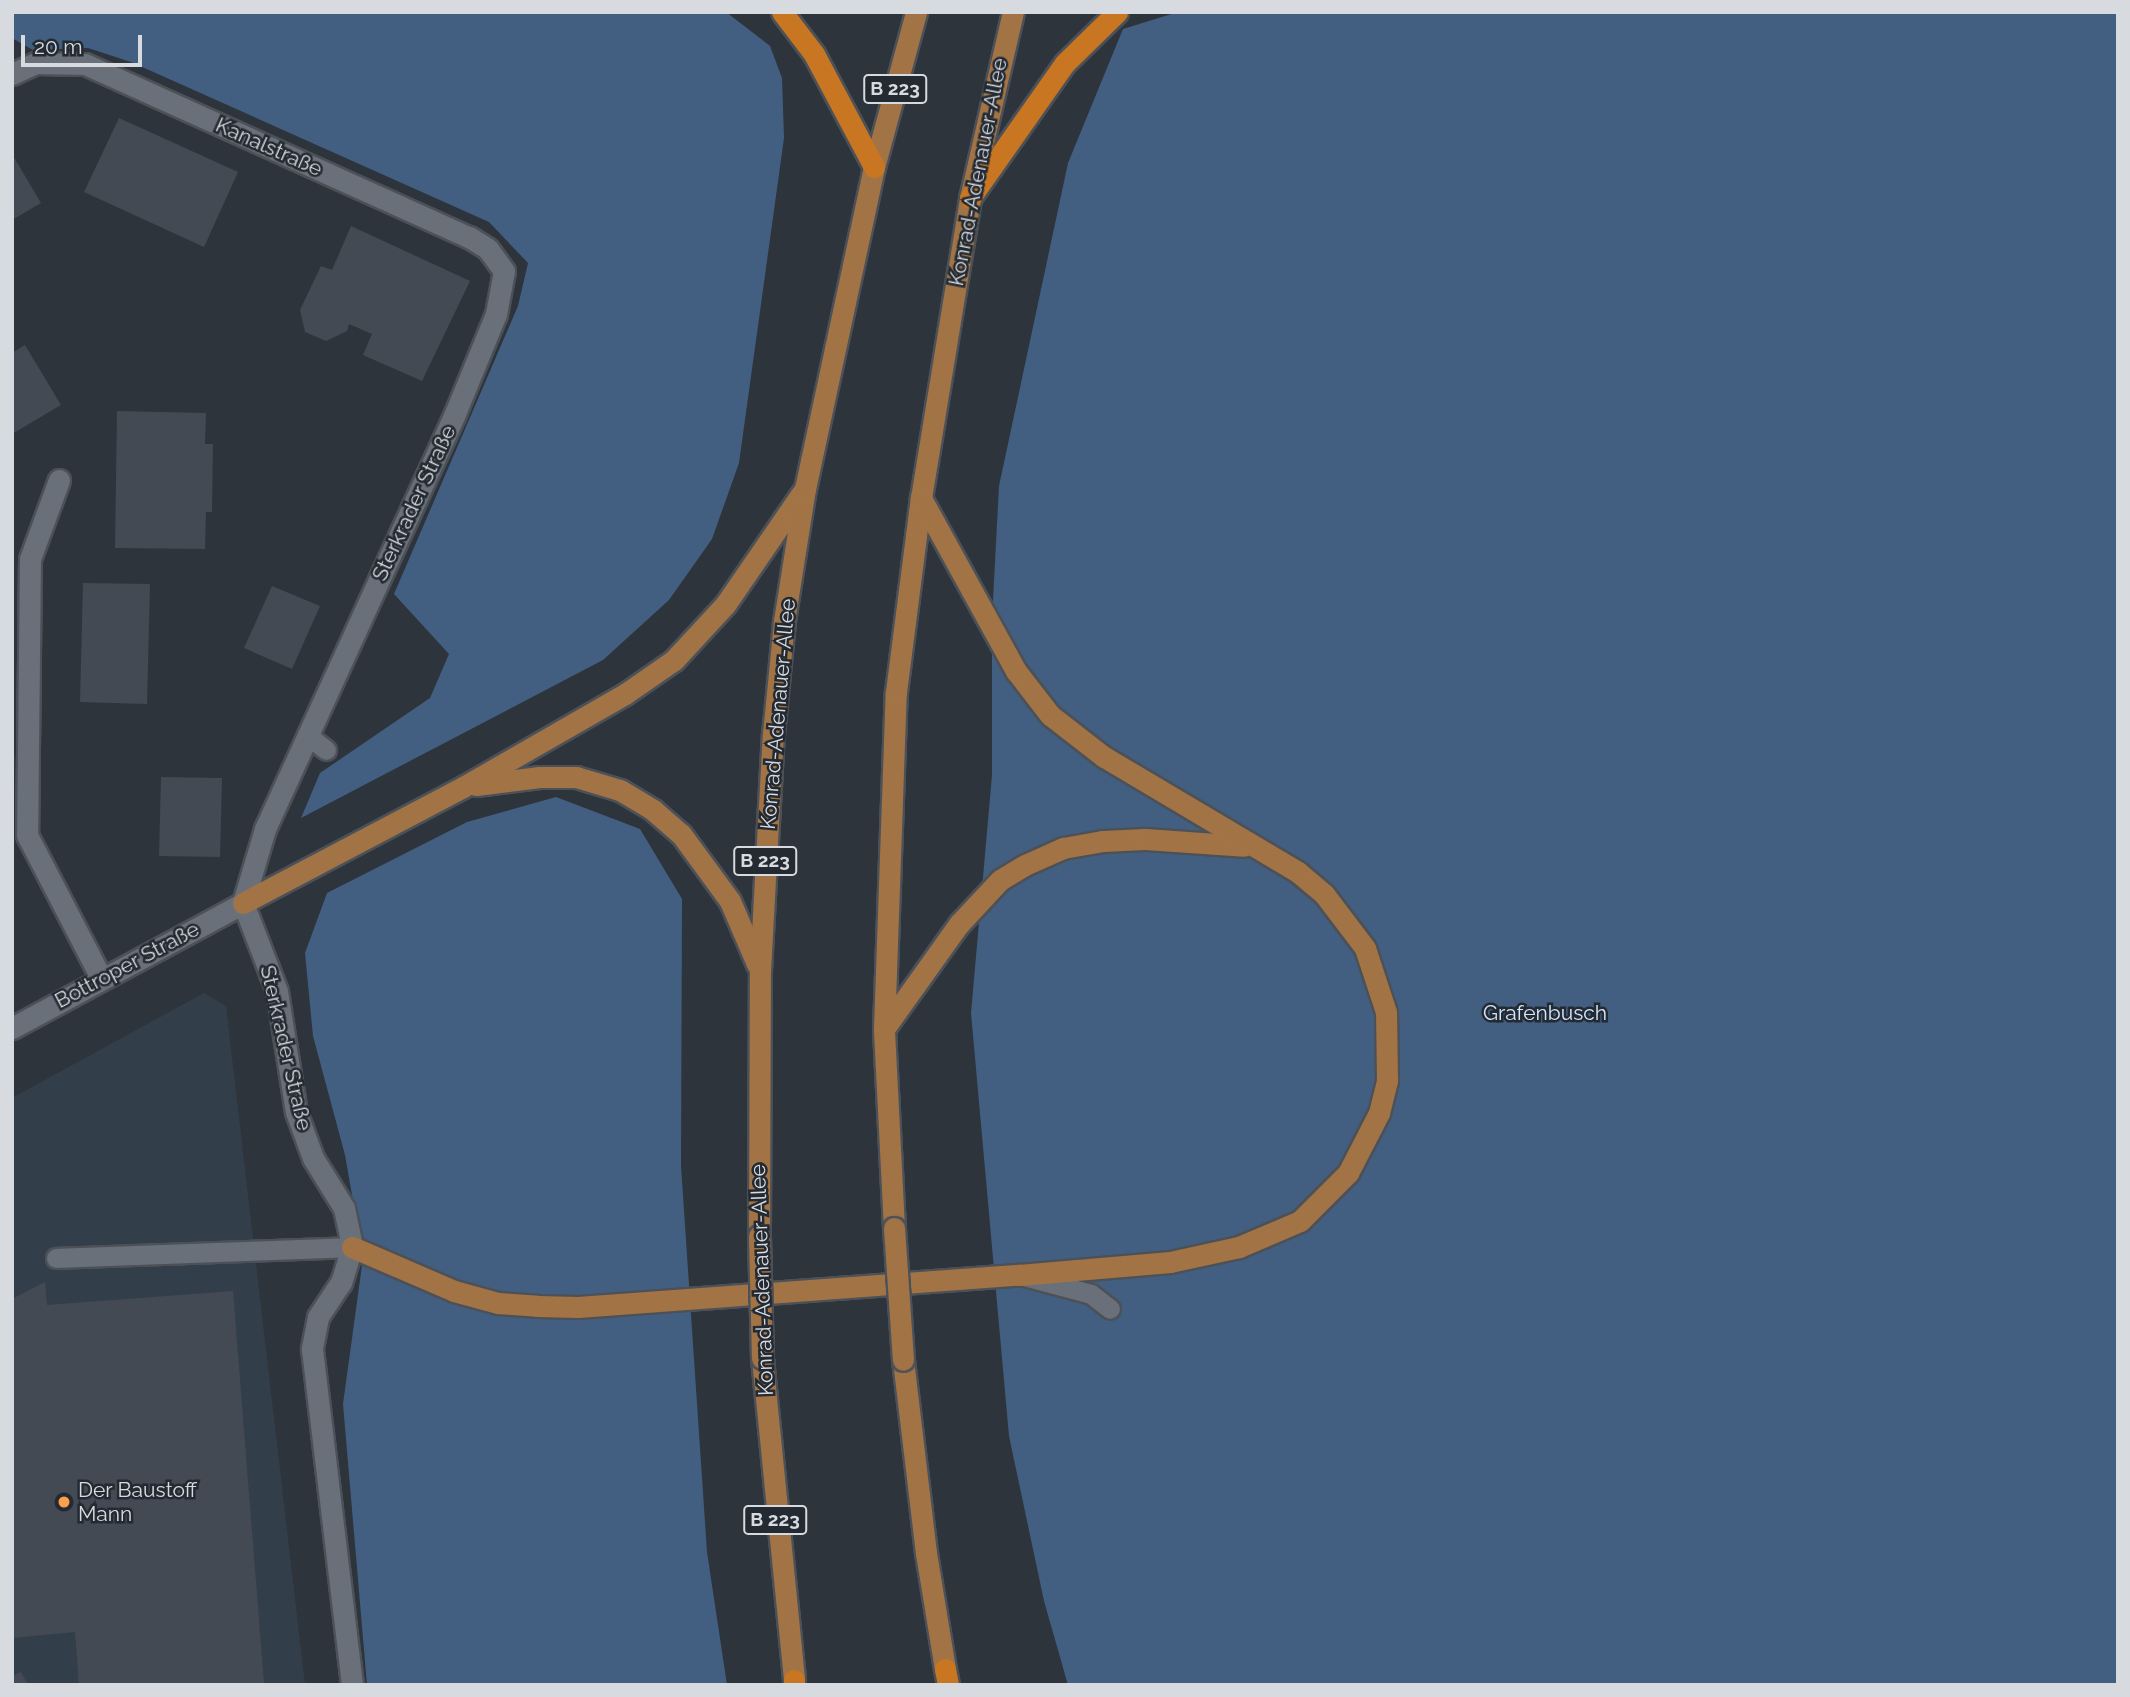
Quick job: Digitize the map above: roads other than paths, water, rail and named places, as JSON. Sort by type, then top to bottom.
[{"type":"highway","points":[[782,12],[814,54],[874,167]]},
{"type":"highway","points":[[970,198],[1065,63],[1117,12]]},
{"type":"main road","name":"Konrad-Adenauer-Allee","points":[[794,1683],[762,1359],[759,1236],[760,971],[772,734],[805,489],[874,167],[916,12]]},
{"type":"main road","name":"Konrad-Adenauer-Allee","points":[[947,1677],[926,1553],[903,1360],[894,1228],[884,1029],[892,747],[921,498],[970,198],[1013,12]]},
{"type":"main road","points":[[243,903],[463,787],[625,695],[674,660],[725,605],[805,489]]},
{"type":"main road","points":[[352,1247],[454,1291],[498,1303],[578,1307],[1170,1262],[1270,1236],[1300,1220],[1326,1199],[1366,1144],[1387,1080],[1387,1012],[1378,979],[1365,948],[1324,894],[1298,872],[1250,847],[1104,757],[1050,715],[1016,671],[921,498]]},
{"type":"main road","points":[[463,787],[539,777],[576,777],[620,790],[653,810],[681,834],[730,901],[760,971]]},
{"type":"main road","points":[[884,1029],[959,924],[1000,880],[1025,864],[1063,848],[1103,841],[1145,839],[1250,847]]},
{"type":"street","name":"Kanalstraße","points":[[12,74],[36,63],[85,64],[470,237],[499,263],[505,280]]},
{"type":"street","name":"Sterkrader Straße","points":[[352,1685],[312,1349],[318,1317],[341,1282],[352,1247],[344,1208],[313,1158],[296,1112],[277,991],[243,903],[265,830],[454,416],[505,280]]},
{"type":"street","points":[[59,480],[30,559],[27,835],[101,978]]},
{"type":"street","name":"Bottroper Straße","points":[[12,1028],[243,903]]},
{"type":"lane","points":[[307,735],[326,750]]},
{"type":"lane","points":[[56,1258],[352,1247]]},
{"type":"lane","points":[[1019,1275],[1091,1294],[1110,1309]]},
{"type":"place","name":"Der Baustoff Mann","points":[[64,1502]]},
{"type":"park label","name":"Grafenbusch","points":[[1545,1013]]}]
